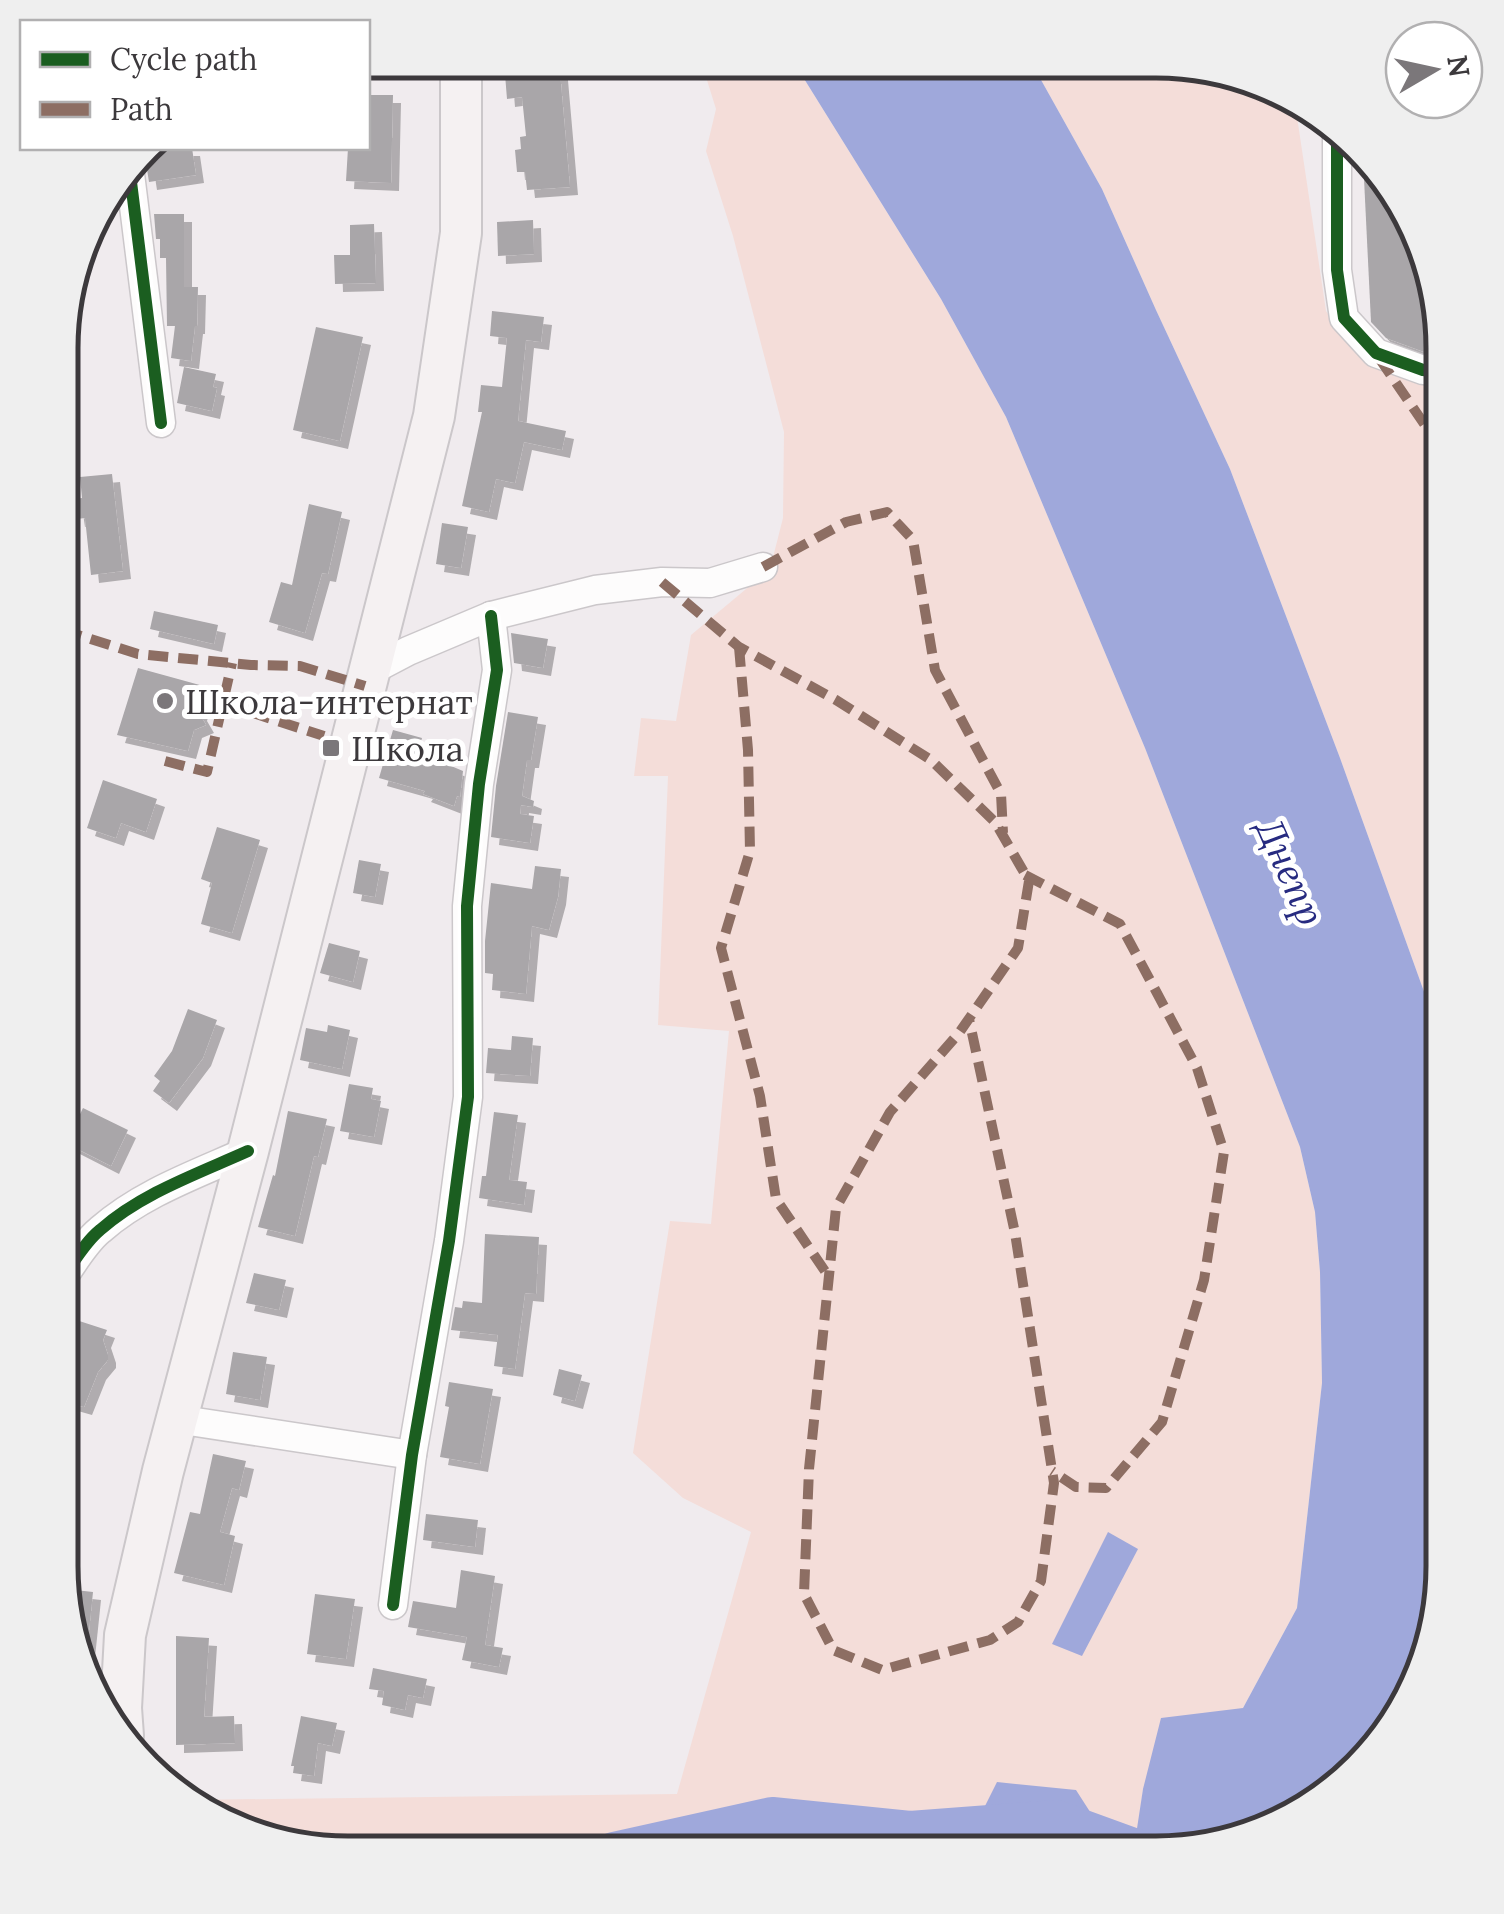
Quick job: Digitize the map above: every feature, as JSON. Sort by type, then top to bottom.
[{"type":"main road","points":[[122,1714],[126,1635],[176,1419],[434,416],[462,233],[461,78]]},
{"type":"street","points":[[1337,146],[1337,270],[1344,318],[1376,354],[1426,370]]},
{"type":"street","points":[[131,185],[161,423]]},
{"type":"street","points":[[368,672],[491,616],[594,590],[662,582],[710,582],[763,566]]},
{"type":"street","points":[[392,1604],[468,1097],[467,906],[478,784],[497,670],[491,616]]},
{"type":"street","points":[[78,1257],[97,1232],[154,1193],[248,1151]]},
{"type":"street","points":[[176,1419],[412,1455]]},
{"type":"shaded area","points":[[706,78],[804,78],[941,299],[1006,417],[1145,748],[1300,1147],[1315,1212],[1322,1383],[1297,1608],[1243,1708],[1143,1789],[1137,1835],[1009,1828],[1023,1836],[330,1836],[261,1822],[212,1800],[677,1794],[751,1532],[683,1498],[633,1453],[670,1221],[711,1224],[729,1031],[658,1025],[668,776],[634,776],[641,718],[676,721],[691,635],[770,569],[783,518],[784,432],[733,236],[706,151],[716,109]]},
{"type":"shaded area","points":[[1040,78],[1192,80],[1260,98],[1297,117],[1326,311],[1348,343],[1376,365],[1426,380],[1426,997],[1230,469],[1102,189]]},
{"type":"water","name":"Днепр","points":[[804,78],[1040,78],[1102,189],[1230,469],[1426,997],[1426,1584],[1421,1619],[1399,1686],[1371,1731],[1347,1757],[1292,1800],[1260,1816],[1209,1831],[1174,1836],[1023,1836],[983,1810],[997,1782],[1076,1790],[1103,1832],[1136,1835],[1161,1718],[1243,1708],[1297,1608],[1322,1383],[1320,1272],[1315,1212],[1300,1147],[1145,748],[1006,417],[941,299]]},
{"type":"water","points":[[1108,1532],[1138,1549],[1082,1656],[1052,1644]]},
{"type":"building","points":[[505,78],[560,78],[570,187],[527,190],[525,172],[517,172],[515,150],[521,149],[520,137],[526,136],[522,97],[507,99]]},
{"type":"building","points":[[370,95],[393,95],[391,183],[346,181],[348,150],[370,150]]},
{"type":"building","points":[[163,150],[192,150],[196,175],[149,182],[147,166]]},
{"type":"building","points":[[1364,174],[1406,244],[1424,312],[1426,353],[1386,338],[1371,322]]},
{"type":"building","points":[[154,214],[184,214],[184,287],[198,287],[191,361],[171,358],[175,326],[167,326],[166,258],[160,258]]},
{"type":"building","points":[[533,220],[534,254],[498,256],[497,222]]},
{"type":"building","points":[[374,224],[376,283],[335,284],[334,255],[350,255],[350,225]]},
{"type":"building","points":[[492,311],[544,317],[541,342],[526,340],[518,421],[566,431],[562,450],[524,442],[515,483],[496,479],[489,512],[462,506],[482,412],[478,412],[481,385],[502,387],[507,338],[490,336]]},
{"type":"building","points":[[316,327],[363,337],[340,441],[293,430]]},
{"type":"building","points":[[184,367],[216,374],[212,411],[177,403]]},
{"type":"building","points":[[112,474],[123,571],[91,575],[85,518],[78,519],[80,477]]},
{"type":"building","points":[[309,504],[342,512],[328,574],[322,573],[305,633],[269,622],[281,582],[292,585]]},
{"type":"building","points":[[442,523],[468,527],[461,568],[436,564]]},
{"type":"building","points":[[154,611],[218,625],[214,644],[150,629]]},
{"type":"building","points":[[511,633],[548,639],[543,668],[514,663]]},
{"type":"building","name":"Школа-интернат","points":[[138,668],[207,687],[199,713],[206,725],[194,730],[188,751],[117,735]]},
{"type":"building","points":[[508,712],[538,717],[522,796],[534,801],[533,807],[521,805],[520,814],[534,816],[530,843],[491,837]]},
{"type":"building","points":[[393,730],[422,738],[418,752],[463,771],[460,797],[457,796],[454,806],[423,794],[425,791],[379,778]]},
{"type":"building","points":[[103,780],[157,799],[146,832],[121,823],[116,838],[87,828]]},
{"type":"building","points":[[217,827],[260,840],[232,933],[201,924],[212,883],[201,879]]},
{"type":"building","points":[[359,860],[381,864],[375,897],[353,893]]},
{"type":"building","points":[[535,866],[561,869],[549,930],[532,926],[526,994],[492,990],[493,974],[485,973],[491,883],[532,889]]},
{"type":"building","points":[[329,943],[360,951],[353,982],[320,973]]},
{"type":"building","points":[[188,1009],[217,1020],[203,1058],[169,1103],[153,1091],[160,1081],[154,1076],[172,1051]]},
{"type":"building","points":[[328,1025],[350,1030],[342,1069],[300,1060],[306,1028],[327,1032]]},
{"type":"building","points":[[512,1036],[533,1038],[530,1076],[486,1073],[488,1048],[511,1050]]},
{"type":"building","points":[[349,1084],[373,1088],[371,1099],[381,1101],[374,1137],[340,1131]]},
{"type":"building","points":[[83,1108],[128,1130],[111,1166],[78,1149],[78,1118]]},
{"type":"building","points":[[288,1111],[327,1119],[295,1236],[258,1227],[275,1176]]},
{"type":"building","points":[[494,1112],[518,1115],[509,1180],[527,1182],[524,1205],[479,1198],[482,1176],[486,1176]]},
{"type":"building","points":[[485,1234],[539,1237],[536,1294],[525,1293],[515,1369],[494,1366],[498,1335],[451,1330],[455,1307],[462,1308],[463,1301],[482,1303]]},
{"type":"building","points":[[254,1273],[286,1280],[279,1310],[246,1303]]},
{"type":"building","points":[[78,1321],[107,1330],[103,1340],[108,1360],[98,1372],[84,1407],[78,1405]]},
{"type":"building","points":[[233,1352],[267,1357],[260,1400],[226,1394]]},
{"type":"building","points":[[559,1369],[582,1375],[575,1401],[553,1395]]},
{"type":"building","points":[[449,1382],[493,1389],[480,1464],[440,1457]]},
{"type":"building","points":[[213,1454],[246,1461],[239,1490],[232,1488],[220,1532],[235,1536],[224,1585],[174,1573],[190,1512],[200,1514]]},
{"type":"building","points":[[426,1514],[478,1520],[475,1547],[423,1540]]},
{"type":"building","points":[[461,1570],[495,1576],[485,1645],[503,1648],[499,1667],[462,1660],[467,1637],[408,1627],[413,1601],[456,1608]]},
{"type":"building","points":[[79,1590],[93,1592],[88,1640]]},
{"type":"building","points":[[315,1594],[355,1599],[346,1659],[307,1654]]},
{"type":"building","points":[[176,1636],[209,1638],[204,1717],[234,1716],[235,1743],[176,1745]]},
{"type":"building","points":[[373,1668],[427,1679],[423,1698],[408,1695],[405,1710],[382,1705],[384,1691],[369,1689]]},
{"type":"building","points":[[301,1716],[337,1723],[332,1746],[318,1743],[314,1776],[293,1773],[291,1766]]},
{"type":"waterway","points":[[691,1836],[772,1818],[910,1832],[1056,1821],[1097,1836]]},
{"type":"marked path","points":[[1379,358],[1426,427]]},
{"type":"marked path","points":[[763,567],[846,522],[887,512],[913,540],[935,670],[1001,794],[1003,833]]},
{"type":"marked path","points":[[662,582],[739,647],[836,700],[931,760],[995,822],[1029,881],[1018,948],[959,1033],[890,1112],[836,1208],[809,1469],[804,1594],[833,1650],[882,1670],[990,1640],[1018,1622],[1041,1581],[1054,1483],[1015,1233],[969,1019]]},
{"type":"marked path","points":[[78,635],[138,654],[300,666],[365,686]]},
{"type":"marked path","points":[[739,647],[748,750],[750,851],[721,948],[760,1096],[776,1199],[829,1277]]},
{"type":"marked path","points":[[165,761],[207,772],[232,663]]},
{"type":"marked path","points":[[222,703],[324,736]]},
{"type":"marked path","points":[[1025,875],[1120,924],[1197,1068],[1224,1152],[1204,1280],[1162,1422],[1106,1488],[1076,1487],[1052,1471]]},
{"type":"cycle path","points":[[1337,146],[1337,270],[1344,318],[1376,353],[1426,370]]},
{"type":"cycle path","points":[[131,185],[161,423]]},
{"type":"cycle path","points":[[393,1605],[412,1455],[449,1241],[468,1097],[467,906],[479,784],[497,670],[491,616]]},
{"type":"cycle path","points":[[78,1256],[100,1230],[134,1205],[248,1151]]},
{"type":"place","name":"Школа-интернат","points":[[165,701]]},
{"type":"place","name":"Школа","points":[[331,748]]}]
